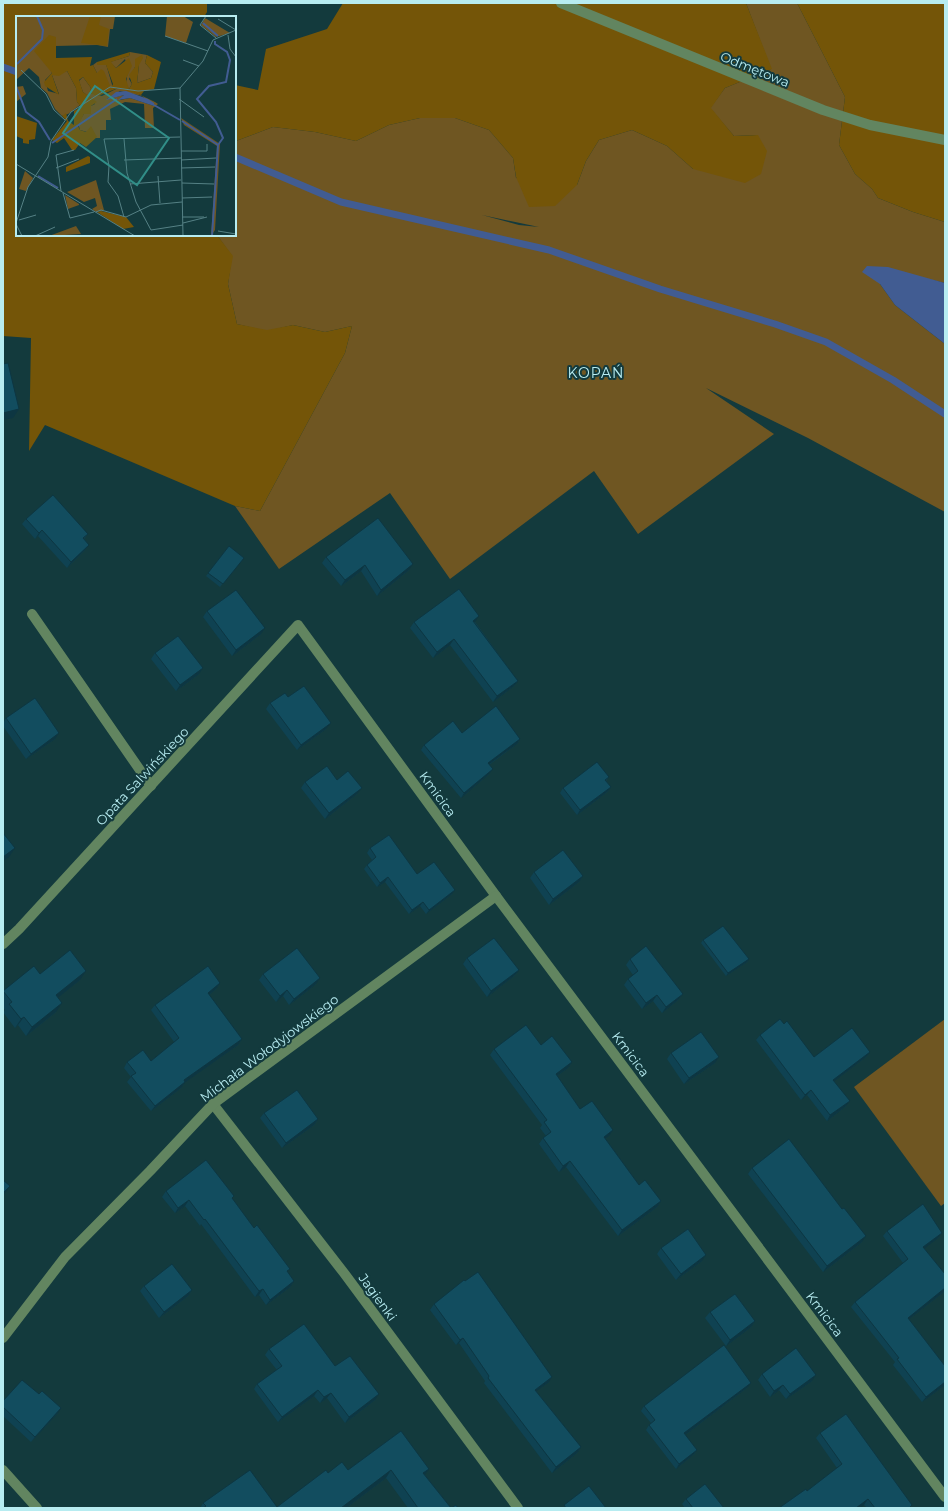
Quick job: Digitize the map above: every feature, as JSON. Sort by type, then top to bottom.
[{"type":"street","name":"Odmętowa","points":[[561,3],[823,110],[870,125],[945,140]]},
{"type":"street","points":[[32,614],[151,786]]},
{"type":"street","name":"Opata Salwińskiego","points":[[3,944],[19,929],[298,625]]},
{"type":"street","name":"Kmicica","points":[[298,625],[496,896],[945,1497]]},
{"type":"street","name":"Michała Wołodyjowskiego","points":[[3,1338],[65,1257],[150,1171],[213,1104],[496,896]]},
{"type":"street","name":"Jagienki","points":[[213,1104],[344,1273],[518,1508]]},
{"type":"street","points":[[3,1470],[37,1508]]},
{"type":"shaded area","points":[[3,3],[207,3],[207,12],[205,16],[16,16],[16,236],[218,236],[233,256],[228,284],[237,324],[267,330],[293,325],[325,332],[352,326],[345,353],[260,511],[235,506],[45,425],[29,451],[31,338],[3,336]]},
{"type":"shaded area","points":[[343,3],[746,3],[772,69],[725,88],[711,108],[734,136],[758,135],[767,151],[761,174],[745,183],[693,169],[667,146],[632,130],[599,140],[586,161],[577,185],[555,206],[529,207],[516,177],[513,158],[489,130],[455,118],[420,118],[389,125],[356,141],[315,132],[273,127],[236,141],[236,85],[258,90],[266,49],[327,29]]},
{"type":"shaded area","points":[[746,3],[797,3],[845,97],[839,145],[855,174],[872,189],[878,198],[913,212],[945,222],[945,283],[919,277],[880,284],[895,305],[945,344],[945,512],[808,438],[706,388],[774,434],[638,534],[594,471],[450,579],[390,493],[279,569],[235,506],[260,511],[345,353],[352,326],[325,332],[293,325],[267,331],[237,324],[228,284],[232,256],[218,236],[236,236],[236,141],[273,127],[315,132],[356,141],[389,125],[420,118],[455,118],[489,130],[513,158],[516,178],[577,185],[586,161],[599,140],[632,130],[667,146],[693,169],[758,135],[734,136],[710,108],[725,88],[771,69]],"holes":[[[482,215],[539,227],[519,225]]]},
{"type":"shaded area","points":[[797,3],[945,3],[945,222],[913,212],[878,198],[872,189],[855,174],[839,145],[845,97]]},
{"type":"shaded area","points":[[945,1019],[945,1203],[941,1206],[854,1087]]},
{"type":"water","points":[[867,266],[888,267],[945,283],[945,344],[895,305],[880,284],[862,272]]},
{"type":"building","points":[[8,363],[19,409],[3,413],[3,364]]},
{"type":"building","points":[[53,495],[88,534],[83,538],[89,545],[71,562],[42,530],[39,533],[26,519]]},
{"type":"building","points":[[378,518],[413,564],[381,590],[365,565],[345,580],[326,557]]},
{"type":"building","points":[[229,546],[244,558],[223,584],[208,573]]},
{"type":"building","points":[[459,589],[479,616],[473,621],[518,681],[497,696],[454,639],[437,652],[414,622]]},
{"type":"building","points":[[236,590],[265,628],[236,650],[207,611]]},
{"type":"building","points":[[178,636],[203,668],[180,685],[155,653]]},
{"type":"building","points":[[304,686],[331,723],[301,745],[270,703],[285,693],[288,697]]},
{"type":"building","points":[[35,698],[59,733],[31,754],[6,718]]},
{"type":"building","points":[[496,706],[520,739],[488,763],[493,769],[464,793],[424,745],[453,721],[462,733]]},
{"type":"building","points":[[597,762],[609,777],[605,780],[611,787],[580,810],[563,788]]},
{"type":"building","points":[[327,766],[337,780],[348,771],[362,788],[329,813],[305,782]]},
{"type":"building","points":[[3,833],[15,848],[3,857]]},
{"type":"building","points":[[389,835],[417,874],[434,862],[455,890],[429,910],[423,902],[412,910],[388,877],[380,883],[367,865],[376,857],[370,848]]},
{"type":"building","points":[[563,850],[583,876],[553,899],[534,872]]},
{"type":"building","points":[[723,926],[749,959],[728,973],[703,940]]},
{"type":"building","points":[[494,938],[519,970],[491,991],[467,958]]},
{"type":"building","points":[[646,946],[683,994],[666,1007],[657,995],[646,1003],[628,979],[638,971],[630,959]]},
{"type":"building","points":[[297,948],[320,978],[294,999],[287,990],[280,996],[263,974]]},
{"type":"building","points":[[70,950],[86,971],[56,995],[62,1003],[32,1027],[24,1017],[21,1019],[9,1004],[12,1002],[3,991],[34,966],[40,974]]},
{"type":"building","points":[[208,966],[220,983],[208,993],[242,1039],[184,1080],[185,1082],[155,1106],[131,1076],[136,1073],[127,1062],[143,1050],[151,1061],[179,1038],[155,1005]]},
{"type":"building","points":[[780,1019],[784,1024],[787,1021],[814,1057],[852,1028],[870,1052],[833,1080],[850,1101],[830,1115],[811,1090],[805,1095],[760,1035]]},
{"type":"building","points":[[526,1025],[541,1045],[552,1036],[572,1062],[556,1074],[580,1109],[592,1101],[613,1130],[604,1137],[639,1185],[645,1180],[661,1201],[622,1230],[570,1161],[563,1166],[543,1138],[551,1132],[544,1122],[547,1120],[494,1049]]},
{"type":"building","points":[[701,1032],[719,1057],[689,1078],[671,1053]]},
{"type":"building","points":[[297,1090],[318,1119],[286,1143],[264,1113]]},
{"type":"building","points":[[789,1139],[842,1209],[844,1208],[866,1236],[827,1266],[752,1168]]},
{"type":"building","points":[[206,1160],[234,1196],[232,1198],[254,1228],[257,1225],[290,1269],[287,1271],[294,1281],[270,1300],[263,1289],[259,1291],[189,1200],[178,1208],[166,1191]]},
{"type":"building","points":[[3,1180],[10,1186],[3,1193]]},
{"type":"building","points":[[923,1204],[942,1233],[923,1247],[945,1274],[945,1288],[908,1318],[945,1366],[945,1382],[926,1397],[897,1359],[899,1358],[855,1302],[908,1259],[887,1231]]},
{"type":"building","points":[[688,1229],[706,1255],[681,1274],[661,1248]]},
{"type":"building","points":[[172,1264],[192,1290],[164,1312],[144,1286]]},
{"type":"building","points":[[478,1272],[552,1377],[535,1390],[581,1447],[556,1467],[488,1378],[489,1376],[463,1338],[460,1340],[434,1304],[464,1280],[465,1281]]},
{"type":"building","points":[[735,1294],[755,1321],[730,1340],[710,1312]]},
{"type":"building","points":[[304,1324],[335,1366],[350,1356],[379,1394],[349,1417],[331,1393],[324,1397],[318,1390],[282,1417],[257,1384],[282,1366],[269,1349]]},
{"type":"building","points":[[724,1345],[751,1383],[684,1433],[697,1450],[679,1464],[649,1425],[655,1420],[644,1406]]},
{"type":"building","points":[[796,1348],[816,1375],[790,1394],[783,1385],[774,1391],[762,1374]]},
{"type":"building","points":[[22,1380],[39,1394],[42,1391],[61,1408],[35,1437],[3,1407],[3,1401]]},
{"type":"building","points":[[846,1414],[912,1505],[909,1508],[875,1508],[868,1499],[856,1508],[779,1508],[806,1489],[807,1491],[842,1464],[820,1433]]},
{"type":"building","points":[[401,1431],[429,1469],[423,1473],[451,1508],[418,1508],[391,1470],[341,1508],[203,1508],[206,1506],[203,1503],[250,1470],[277,1507],[326,1470],[328,1473],[342,1462],[348,1470]]},
{"type":"building","points":[[705,1484],[724,1508],[693,1508],[686,1499]]},
{"type":"building","points":[[589,1486],[606,1508],[566,1508],[564,1505]]},
{"type":"building","points":[[456,1505],[458,1508],[451,1508]]},
{"type":"waterway","points":[[3,67],[16,72]]},
{"type":"waterway","points":[[236,157],[341,202],[549,250],[660,289],[775,324],[826,342],[893,380],[945,414]]},
{"type":"district","name":"KOPAŃ","points":[[596,373]]}]
